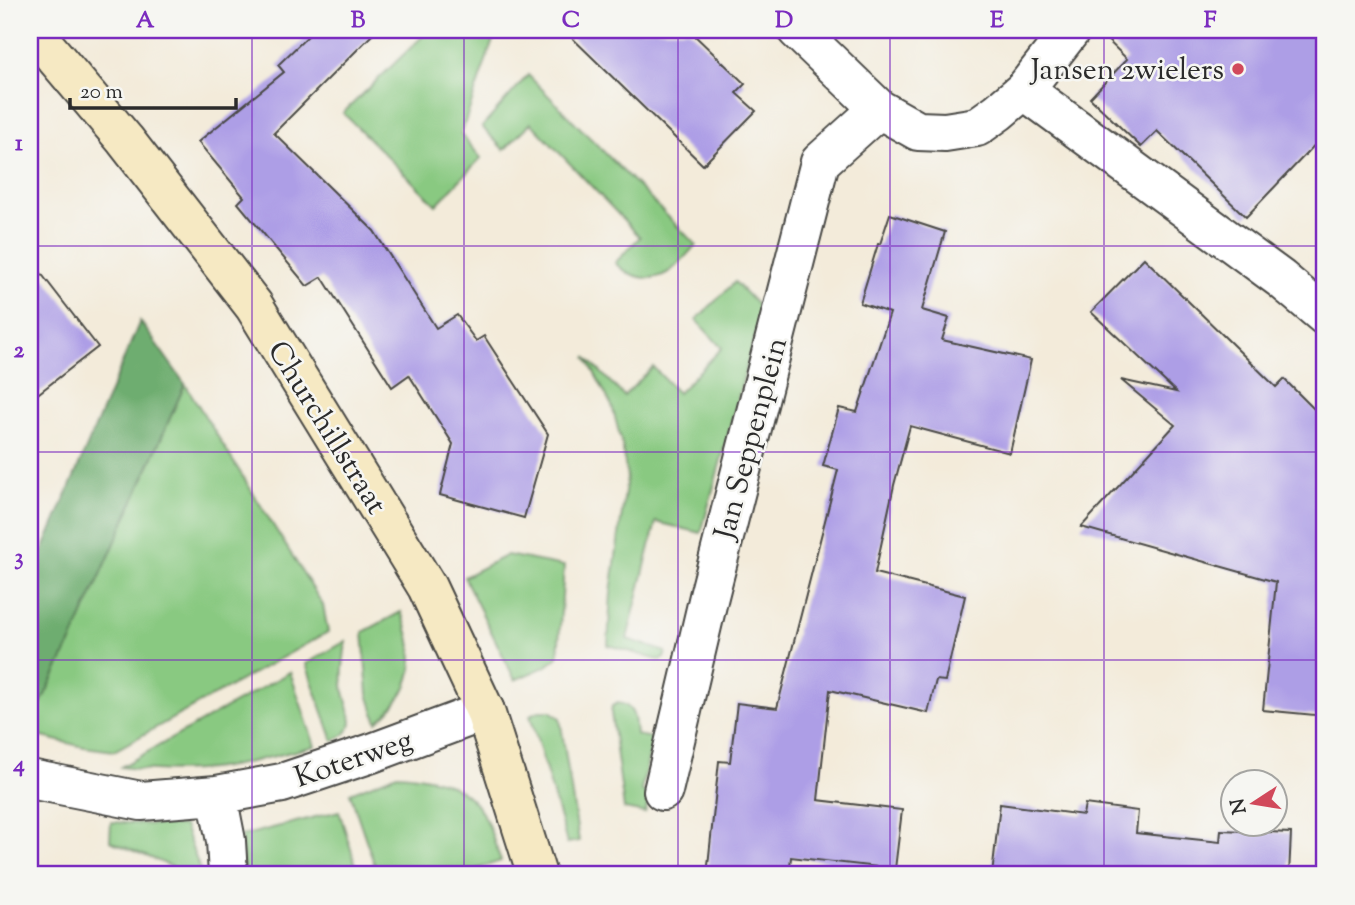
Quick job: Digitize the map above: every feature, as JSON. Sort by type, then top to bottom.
[{"type":"street","points":[[797,30],[879,109],[918,131],[945,132],[977,127],[998,112],[1024,90],[1071,30]]},
{"type":"street","name":"Churchillstraat","points":[[41,33],[254,306],[427,587],[485,711],[537,875]]},
{"type":"street","points":[[1024,90],[1270,271],[1325,316]]},
{"type":"street","name":"Jan Seppenplein","points":[[663,791],[709,596],[820,162],[879,109]]},
{"type":"street","name":"Koterweg","points":[[30,779],[141,801],[217,795],[282,783],[372,754],[485,711]]},
{"type":"street","points":[[217,795],[226,841],[228,875]]},
{"type":"green space","points":[[429,30],[486,30],[494,37],[461,134],[481,158],[436,205],[343,113]]},
{"type":"green space","points":[[528,75],[696,245],[679,264],[653,278],[626,272],[615,263],[640,237],[531,123],[504,150],[482,127]]},
{"type":"green space","points":[[735,282],[762,310],[701,533],[656,522],[627,639],[666,652],[664,658],[655,659],[608,645],[611,592],[627,477],[612,406],[586,357],[624,396],[653,367],[678,393],[722,348],[696,320]]},
{"type":"green space","points":[[140,321],[185,384],[72,640],[30,725],[30,581]]},
{"type":"green space","points":[[185,384],[323,605],[328,632],[114,751],[30,734],[30,725],[72,640]]},
{"type":"green space","points":[[507,555],[564,566],[558,657],[547,666],[515,680],[464,577]]},
{"type":"green space","points":[[401,612],[411,644],[411,672],[400,698],[377,722],[368,694],[363,632]]},
{"type":"green space","points":[[346,641],[343,680],[351,724],[343,736],[333,741],[306,664]]},
{"type":"green space","points":[[290,672],[315,746],[211,769],[166,771],[121,767]]},
{"type":"green space","points":[[618,703],[631,710],[636,735],[653,738],[641,791],[651,794],[645,813],[624,809],[611,713],[612,706]]},
{"type":"green space","points":[[539,711],[550,711],[560,718],[579,841],[567,843],[530,715]]},
{"type":"green space","points":[[397,774],[437,780],[460,790],[470,798],[486,820],[501,861],[465,873],[378,875],[350,793]]},
{"type":"green space","points":[[339,811],[359,875],[244,875],[241,836]]},
{"type":"green space","points":[[111,822],[184,826],[202,875],[192,875],[110,841]]},
{"type":"building","points":[[314,30],[377,30],[274,133],[374,231],[436,328],[457,315],[476,341],[484,336],[548,434],[524,518],[440,495],[453,444],[409,375],[392,387],[322,277],[307,286],[238,203],[244,197],[198,142],[284,72],[278,65]]},
{"type":"building","points":[[564,30],[689,30],[745,84],[736,93],[756,111],[703,165]]},
{"type":"building","points":[[1097,30],[1325,30],[1325,134],[1246,217],[1157,131],[1141,147],[1090,98],[1127,59]]},
{"type":"building","points":[[890,214],[945,232],[922,310],[949,318],[942,340],[1031,360],[1010,453],[910,426],[875,573],[965,596],[945,681],[936,680],[928,713],[830,690],[818,800],[902,810],[895,869],[791,857],[789,875],[707,875],[719,761],[730,762],[737,703],[777,708],[838,470],[823,466],[839,408],[857,412],[890,313],[860,303]]},
{"type":"building","points":[[1144,258],[1276,387],[1284,379],[1325,420],[1325,716],[1263,710],[1276,582],[1081,527],[1175,425],[1121,380],[1176,392],[1091,312]]},
{"type":"building","points":[[30,259],[98,347],[30,400]]},
{"type":"building","points":[[1000,804],[1083,815],[1085,804],[1138,811],[1136,833],[1220,842],[1220,838],[1288,838],[1288,833],[1291,833],[1289,875],[992,875]]},
{"type":"place","name":"Jansen 2wielers","points":[[1238,69]]}]
